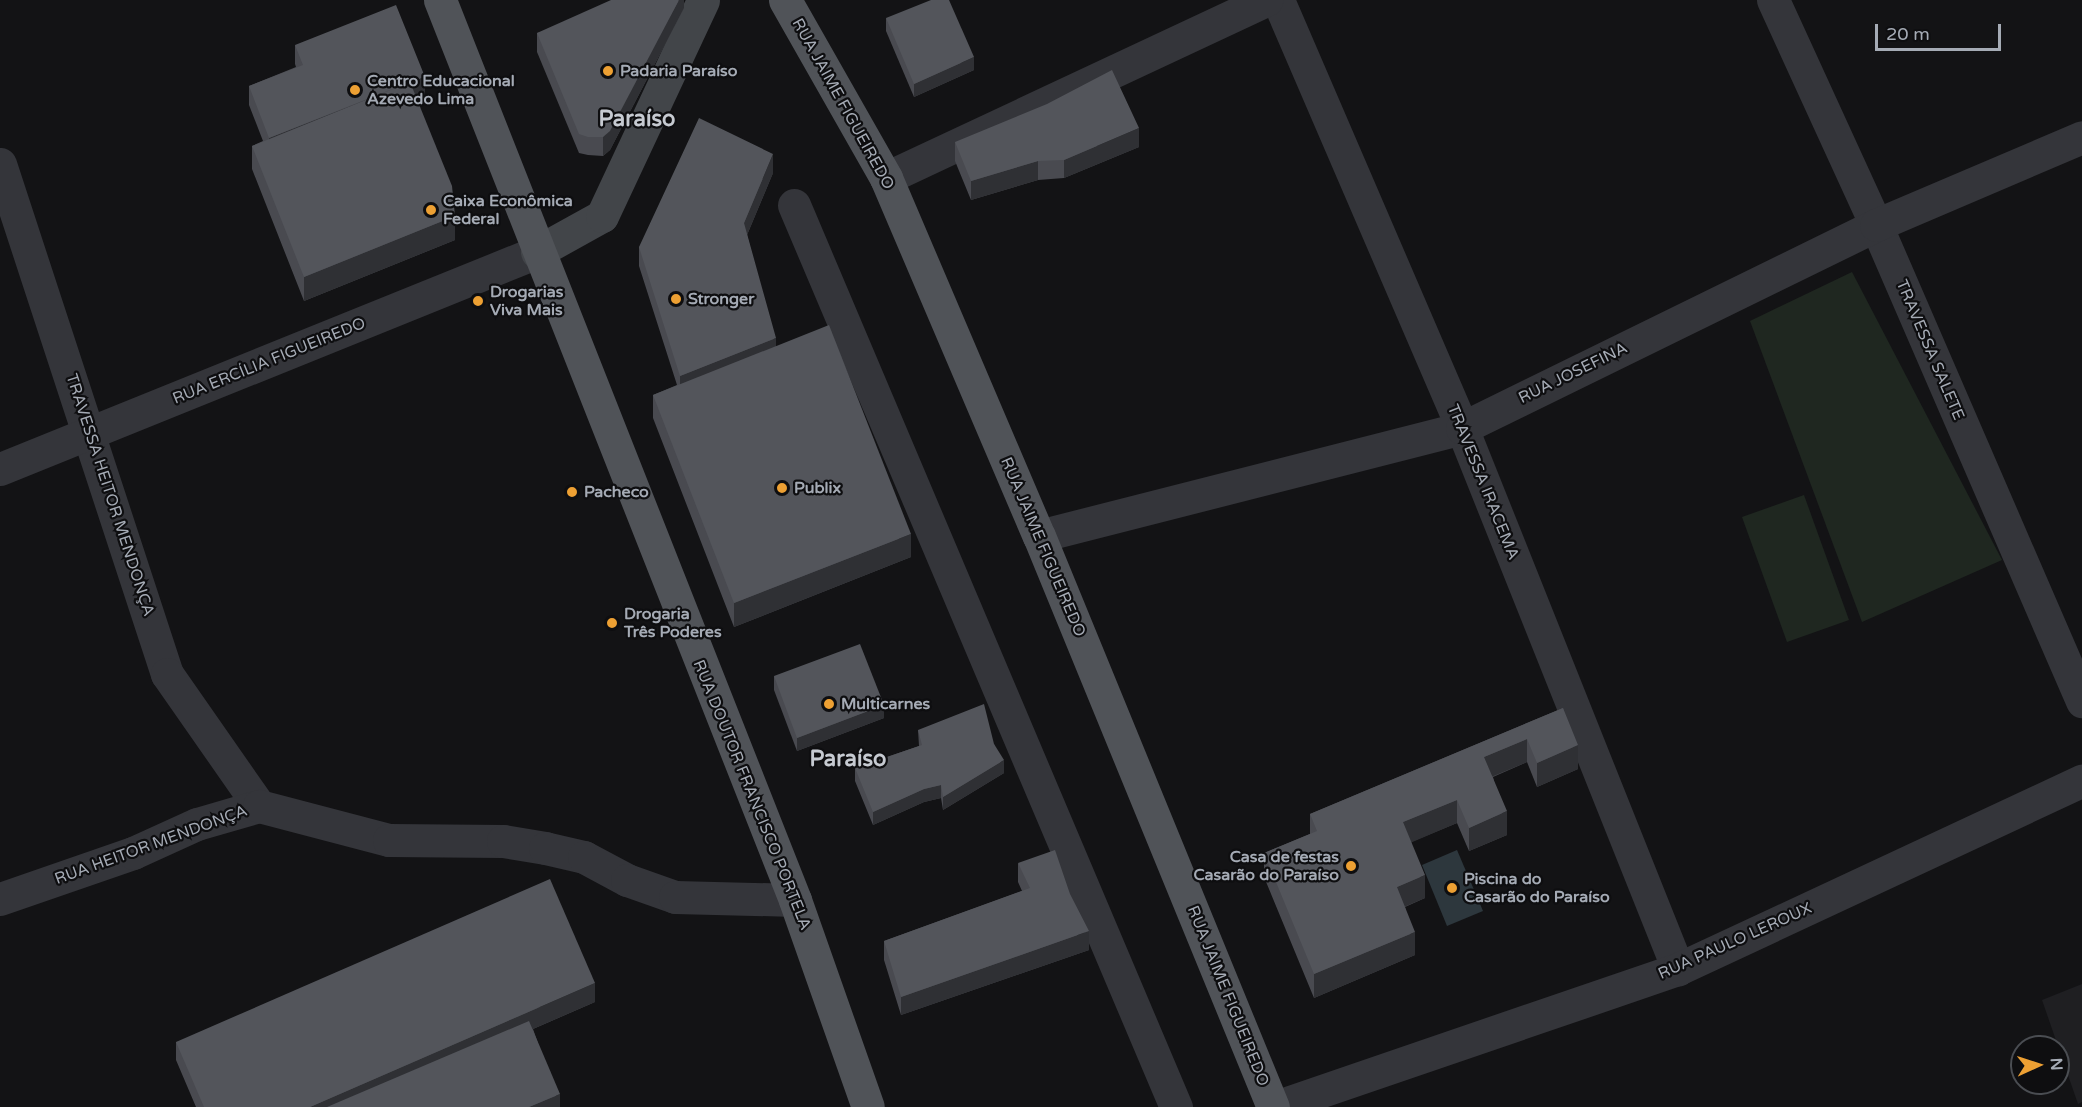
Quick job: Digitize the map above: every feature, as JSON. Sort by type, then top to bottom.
[{"type":"main road","name":"RUA DOUTOR FRANCISCO PORTELA","points":[[440,0],[537,252],[795,900],[868,1107]]},
{"type":"main road","points":[[537,252],[602,216],[703,0]]},
{"type":"main road","name":"RUA JAIME FIGUEIREDO","points":[[785,0],[886,178],[1039,536],[1274,1107]]},
{"type":"street","points":[[886,178],[1266,0]]},
{"type":"street","name":"TRAVESSA IRACEMA","points":[[1278,0],[1462,428],[1678,969]]},
{"type":"street","name":"TRAVESSA SALETE","points":[[1773,0],[1875,225],[2082,701]]},
{"type":"street","name":"RUA JOSEFINA","points":[[1039,536],[1462,428],[1875,225],[2082,137]]},
{"type":"street","name":"TRAVESSA HEITOR MENDONÇA","points":[[0,164],[91,433],[167,674],[259,806]]},
{"type":"street","points":[[794,205],[1176,1107]]},
{"type":"street","name":"RUA ERCÍLIA FIGUEIREDO","points":[[0,469],[537,252]]},
{"type":"street","name":"RUA PAULO LEROUX","points":[[1274,1107],[1678,969],[2082,781]]},
{"type":"street","name":"RUA HEITOR MENDONÇA","points":[[0,899],[133,853],[197,824],[259,806],[389,840],[503,841],[545,848],[584,857],[627,880],[675,897],[795,900]]},
{"type":"shaded area","points":[[1852,272],[2002,560],[1862,622],[1750,321]]},
{"type":"shaded area","points":[[1804,495],[1849,620],[1787,642],[1742,517]]},
{"type":"shaded area","name":"Piscina do Casarão do Paraíso","points":[[1457,850],[1483,911],[1447,926],[1422,865]]},
{"type":"shaded area","points":[[2082,984],[2082,1102],[2078,1104],[2070,1081],[2070,1035],[2054,1035],[2042,1000]]},
{"type":"building","points":[[611,0],[679,0],[610,131],[603,137],[588,137],[579,134],[537,33]]},
{"type":"building","points":[[931,0],[949,0],[974,57],[914,84],[886,18]]},
{"type":"building","name":"Centro Educacional Azevedo Lima","points":[[396,5],[425,77],[269,138],[249,86],[303,65],[295,45]]},
{"type":"building","points":[[1112,70],[1139,128],[1064,160],[1038,161],[971,181],[955,142],[1047,104]]},
{"type":"building","points":[[410,82],[452,186],[455,216],[304,277],[252,146]]},
{"type":"building","points":[[699,118],[773,154],[744,223],[776,338],[680,376],[639,247]]},
{"type":"building","name":"Publix","points":[[829,325],[911,534],[734,603],[653,395]]},
{"type":"building","name":"Multicarnes","points":[[860,644],[884,705],[797,738],[774,676]]},
{"type":"building","points":[[984,704],[994,744],[1004,760],[943,797],[941,785],[924,789],[873,812],[855,768],[922,745],[918,730]]},
{"type":"building","name":"Casa de festas Casarão do Paraíso","points":[[1563,708],[1578,745],[1537,763],[1527,739],[1484,757],[1507,811],[1469,828],[1457,800],[1403,822],[1425,875],[1397,887],[1415,932],[1314,974],[1264,853],[1317,831],[1310,814]]},
{"type":"building","points":[[1055,850],[1070,894],[1089,931],[901,997],[884,941],[1030,888],[1018,863]]},
{"type":"building","points":[[550,879],[595,983],[310,1107],[204,1107],[176,1042]]},
{"type":"building","points":[[529,1021],[560,1094],[529,1107],[327,1107]]},
{"type":"place","name":"Padaria Paraíso","points":[[608,71]]},
{"type":"place","name":"Centro Educacional Azevedo Lima","points":[[355,90]]},
{"type":"place","name":"Caixa Econômica Federal","points":[[431,210]]},
{"type":"place","name":"Stronger","points":[[676,299]]},
{"type":"place","name":"Drogarias Viva Mais","points":[[478,301]]},
{"type":"place","name":"Publix","points":[[782,488]]},
{"type":"place","name":"Pacheco","points":[[572,492]]},
{"type":"place","name":"Drogaria Três Poderes","points":[[612,623]]},
{"type":"place","name":"Multicarnes","points":[[829,704]]},
{"type":"place","name":"Casa de festas Casarão do Paraíso","points":[[1351,866]]},
{"type":"place","name":"Piscina do Casarão do Paraíso","points":[[1452,888]]},
{"type":"district","name":"Paraíso","points":[[637,120]]},
{"type":"district","name":"Paraíso","points":[[848,760]]}]
